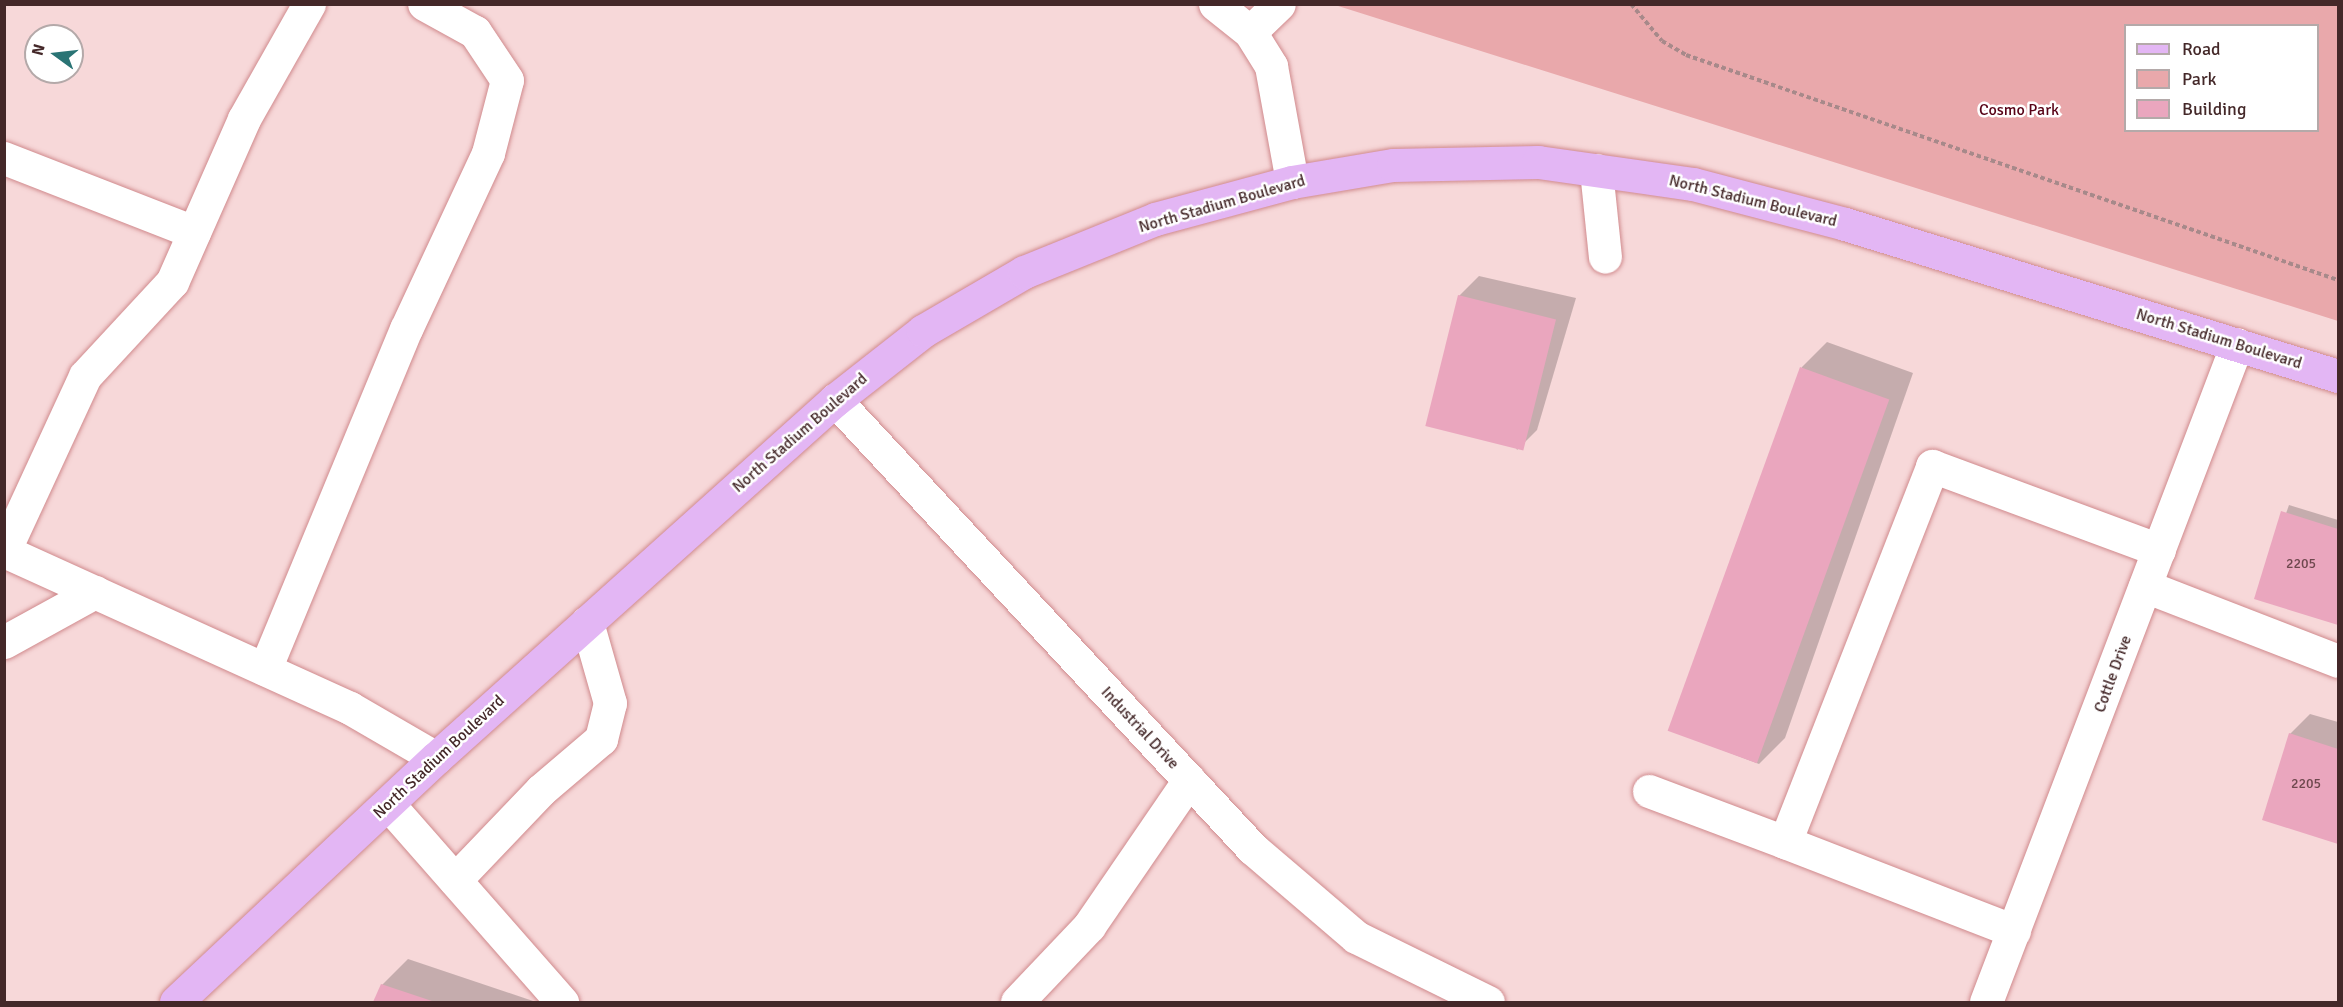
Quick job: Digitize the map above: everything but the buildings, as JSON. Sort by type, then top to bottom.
[{"type":"main road","name":"North Stadium Boulevard","points":[[176,1002],[436,759],[835,400],[923,331],[1024,272],[1155,219],[1292,182],[1393,165],[1538,162],[1694,184],[1845,224],[2338,376]]},
{"type":"street","points":[[309,4],[244,119],[172,282],[85,376],[4,551],[350,708],[436,759]]},
{"type":"street","points":[[265,669],[406,329],[488,153],[507,80],[475,32],[424,4]]},
{"type":"street","points":[[1215,4],[1250,32],[1271,66],[1292,182]]},
{"type":"street","points":[[1250,32],[1280,4]]},
{"type":"street","points":[[4,158],[194,232]]},
{"type":"street","points":[[1596,170],[1605,256]]},
{"type":"street","name":"Cottle Drive","points":[[1986,1002],[2236,344]]},
{"type":"street","name":"Industrial Drive","points":[[835,400],[1253,849],[1356,937],[1488,1002]]},
{"type":"street","points":[[1785,842],[1932,466],[2159,550]]},
{"type":"street","points":[[2145,586],[2338,662]]},
{"type":"street","points":[[4,642],[95,592]]},
{"type":"street","points":[[454,880],[541,790],[602,739],[610,703],[587,622]]},
{"type":"street","points":[[1017,1002],[1089,926],[1189,780]]},
{"type":"street","points":[[1649,791],[2014,931]]},
{"type":"street","points":[[388,804],[562,1002]]},
{"type":"path","points":[[1631,4],[1662,41],[1686,55],[2338,280]]},
{"type":"green space","name":"Cosmo Park","points":[[1335,5],[2338,5],[2338,321]]}]
